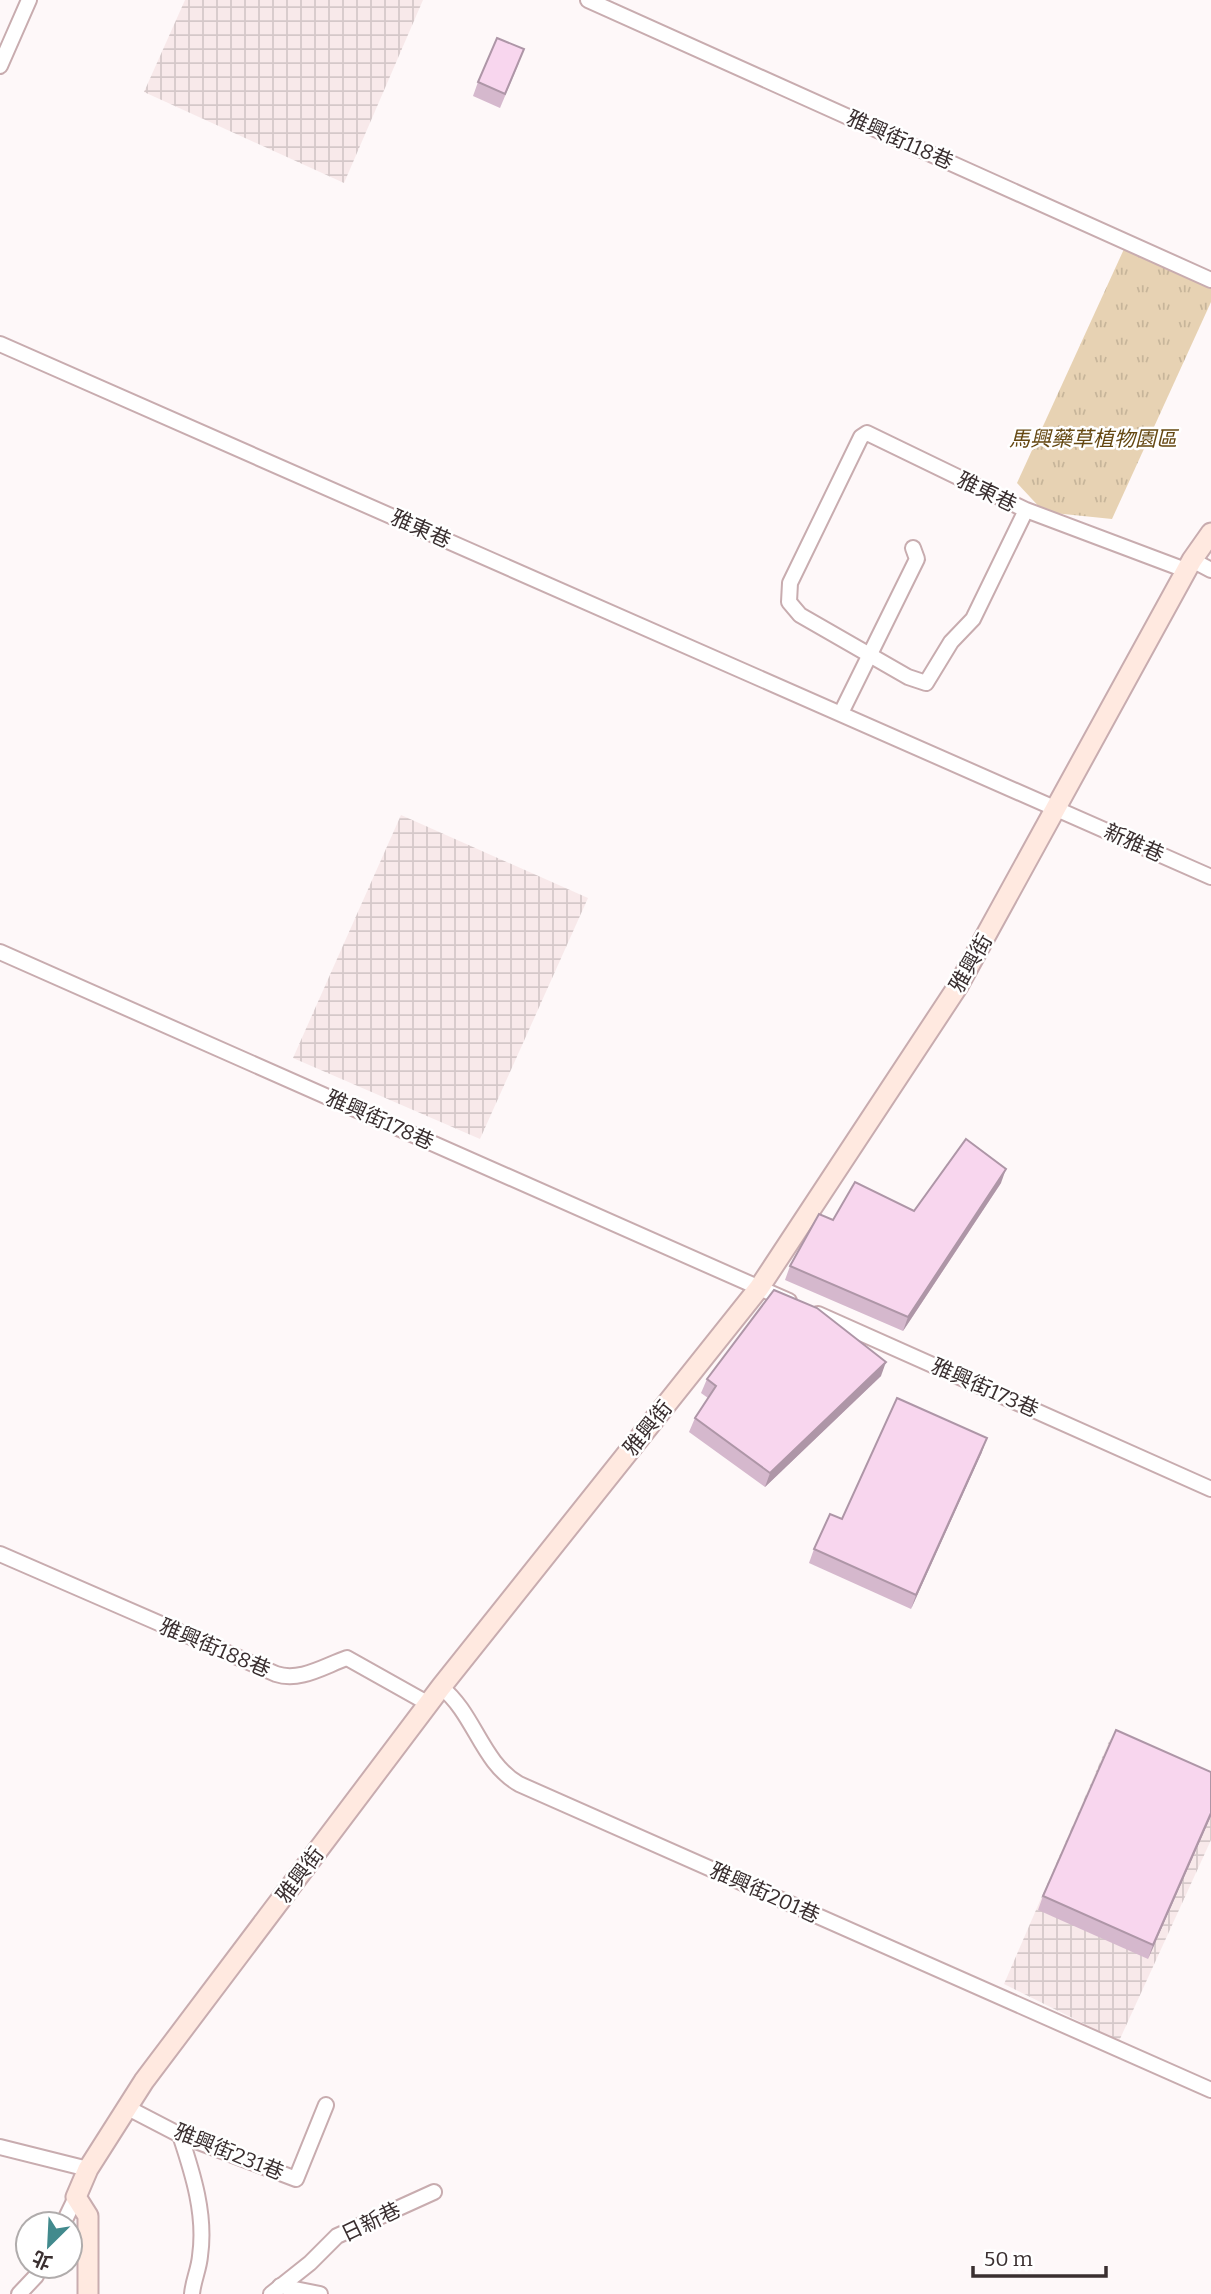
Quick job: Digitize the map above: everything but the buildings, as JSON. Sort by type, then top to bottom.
[{"type":"street","points":[[0,66],[29,0]]},
{"type":"street","name":"雅興街118巷","points":[[588,0],[1211,280]]},
{"type":"street","name":"雅東巷","points":[[0,344],[1058,809]]},
{"type":"street","name":"雅東巷","points":[[1026,510],[973,619],[951,642],[926,683],[908,677],[792,608],[788,593],[790,583],[861,437],[867,433],[1026,510],[1190,566],[1211,570]]},
{"type":"street","name":"雅興街","points":[[76,2197],[88,2169],[128,2108],[441,1687],[759,1288],[958,986],[1190,566],[1211,533]]},
{"type":"street","points":[[841,713],[917,559],[913,548]]},
{"type":"street","name":"新雅巷","points":[[1058,809],[1211,877]]},
{"type":"street","name":"雅興街178巷","points":[[0,952],[759,1288]]},
{"type":"street","name":"雅興街173巷","points":[[759,1288],[1211,1489]]},
{"type":"street","name":"雅興街188巷","points":[[0,1554],[286,1678],[302,1675],[347,1658],[429,1704]]},
{"type":"street","name":"雅興街201巷","points":[[441,1687],[458,1700],[493,1762],[506,1776],[519,1784],[1211,2090]]},
{"type":"street","name":"雅興街231巷","points":[[128,2108],[180,2135],[296,2179],[326,2105]]},
{"type":"street","points":[[180,2135],[195,2178],[200,2215],[201,2255],[192,2294]]},
{"type":"street","points":[[0,2147],[88,2169]]},
{"type":"street","name":"日新巷","points":[[275,2290],[310,2263],[337,2236],[434,2192]]},
{"type":"street","points":[[70,2210],[76,2197]]},
{"type":"street","points":[[76,2197],[88,2216],[88,2294]]},
{"type":"street","name":"日新巷","points":[[275,2290],[320,2294]]},
{"type":"shaded area","points":[[185,0],[423,0],[344,183],[144,92]]},
{"type":"shaded area","points":[[401,815],[588,898],[480,1139],[293,1058]]},
{"type":"shaded area","points":[[1110,1739],[1211,1785],[1211,1840],[1119,2041],[1004,1984]]},
{"type":"green space","name":"馬興藥草植物園區","points":[[1124,249],[1211,288],[1211,302],[1112,519],[1044,512],[1017,483]]}]
